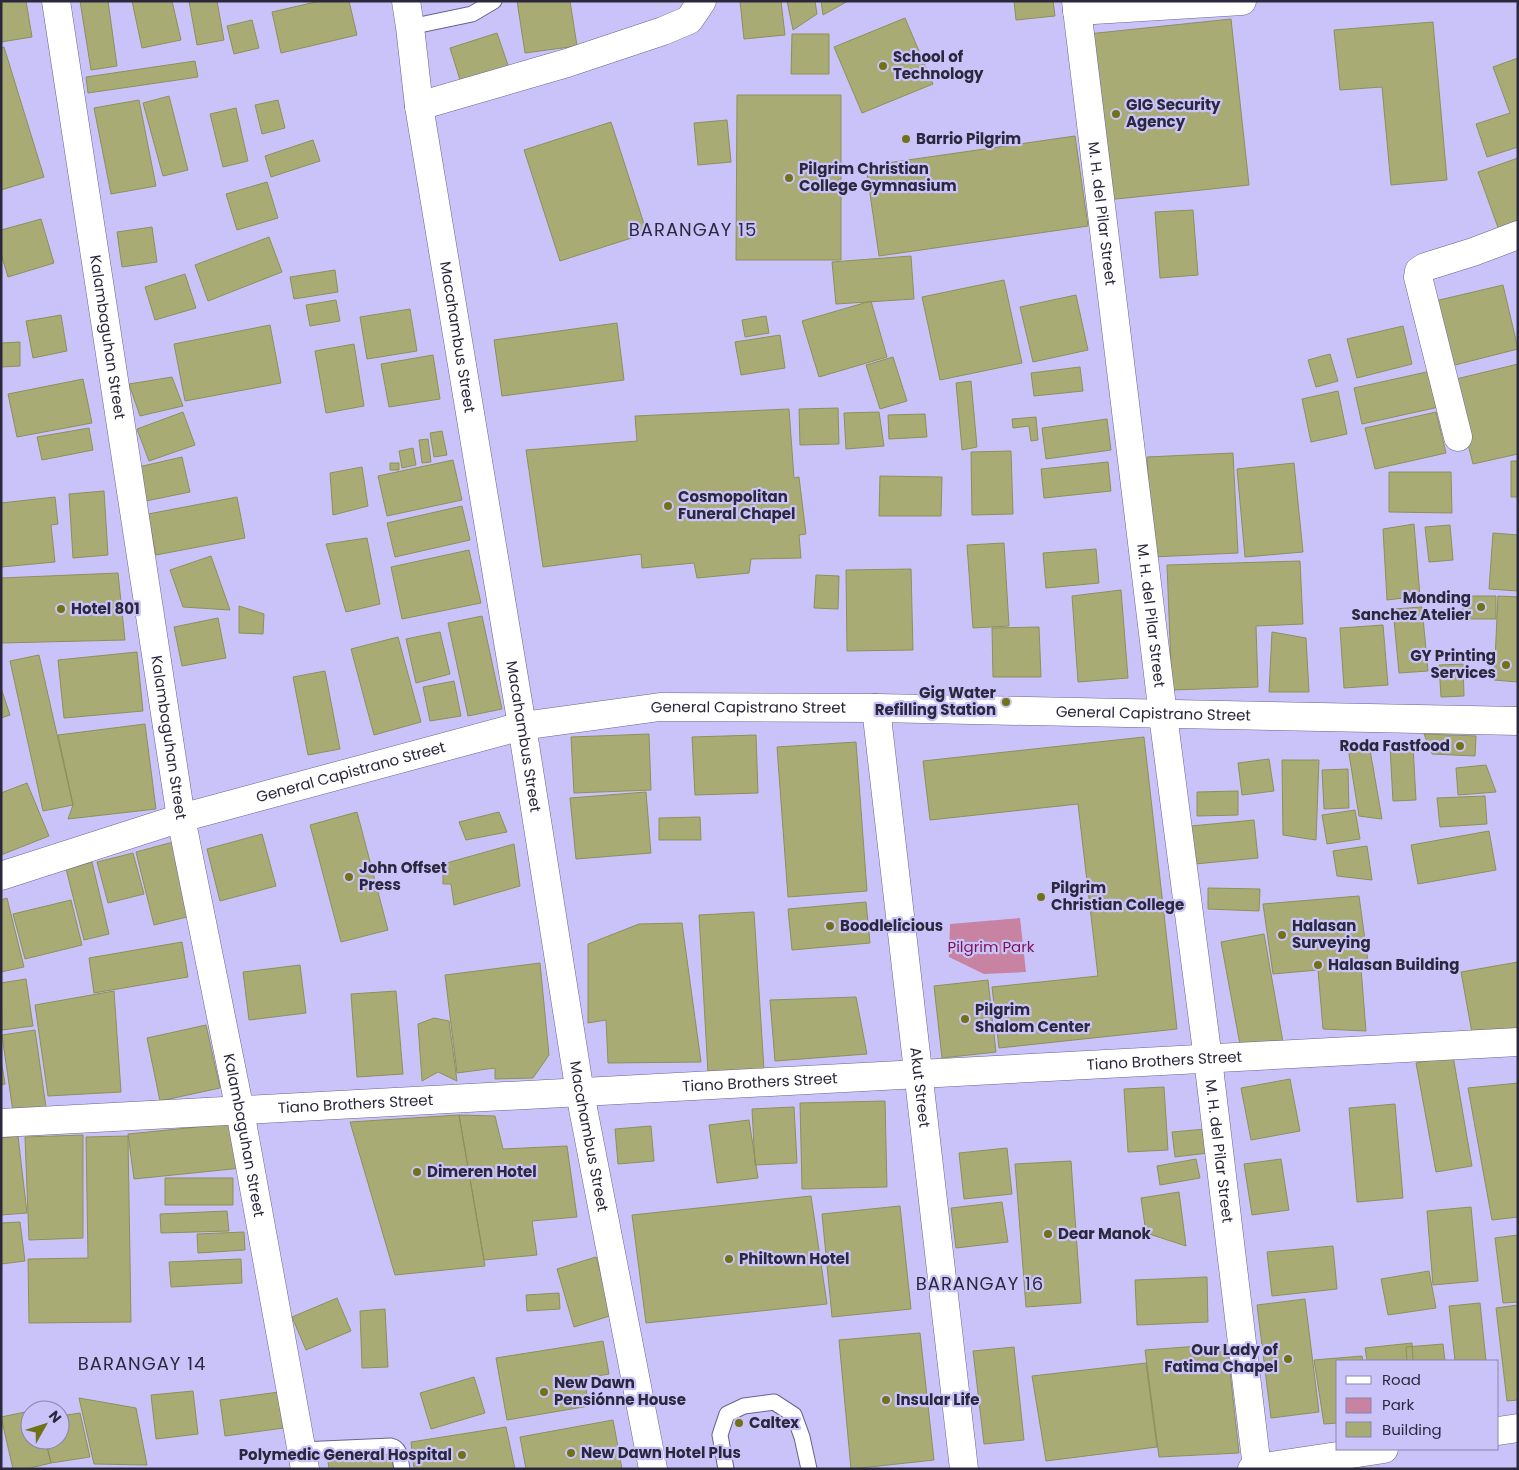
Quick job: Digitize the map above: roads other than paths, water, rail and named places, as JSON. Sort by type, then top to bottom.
[{"type":"street","name":"Kalambaguhan Street","points":[[56,1],[181,818],[240,1111],[303,1460]]},
{"type":"street","points":[[419,106],[567,63],[663,31],[689,20],[702,1]]},
{"type":"street","points":[[1076,6],[1242,1]]},
{"type":"street","name":"M. H. del Pilar Street","points":[[1076,6],[1163,715],[1208,1059],[1257,1468]]},
{"type":"street","name":"Macahambus Street","points":[[408,14],[419,106],[522,726],[580,1093],[653,1469]]},
{"type":"street","points":[[1458,437],[1418,277],[1419,271],[1425,267],[1518,235]]},
{"type":"street","name":"General Capistrano Street","points":[[1,876],[181,818],[522,726],[660,707],[876,708],[1517,723]]},
{"type":"street","name":"Akut Street","points":[[876,708],[964,1469]]},
{"type":"street","name":"Tiano Brothers Street","points":[[1,1124],[1518,1042]]},
{"type":"street","points":[[1499,1431],[1518,1428]]},
{"type":"street","points":[[1252,1469],[1377,1450]]},
{"type":"lane","points":[[408,14],[472,14],[494,1]]},
{"type":"lane","points":[[726,1469],[720,1435],[727,1414],[744,1406],[774,1402],[794,1415],[802,1437],[809,1469]]},
{"type":"lane","points":[[303,1460],[392,1446],[396,1447],[399,1451],[402,1469]]},
{"type":"place","name":"School of Technology","points":[[883,66]]},
{"type":"place","name":"GIG Security Agency","points":[[1116,114]]},
{"type":"place","name":"Barrio Pilgrim","points":[[906,139]]},
{"type":"place","name":"Pilgrim Christian College Gymnasium","points":[[789,178]]},
{"type":"place","name":"Cosmopolitan Funeral Chapel","points":[[668,506]]},
{"type":"place","name":"Monding Sanchez Atelier","points":[[1481,607]]},
{"type":"place","name":"Hotel 801","points":[[61,609]]},
{"type":"place","name":"GY Printing Services","points":[[1506,665]]},
{"type":"place","name":"Gig Water Refilling Station","points":[[1006,702]]},
{"type":"place","name":"Roda Fastfood","points":[[1460,746]]},
{"type":"place","name":"John Offset Press","points":[[349,877]]},
{"type":"place","name":"Pilgrim Christian College","points":[[1041,897]]},
{"type":"place","name":"Boodlelicious","points":[[830,926]]},
{"type":"place","name":"Halasan Surveying","points":[[1282,935]]},
{"type":"place","name":"Halasan Building","points":[[1318,965]]},
{"type":"place","name":"Pilgrim Shalom Center","points":[[965,1019]]},
{"type":"place","name":"Dimeren Hotel","points":[[417,1172]]},
{"type":"place","name":"Dear Manok","points":[[1048,1234]]},
{"type":"place","name":"Philtown Hotel","points":[[729,1259]]},
{"type":"place","name":"Our Lady of Fatima Chapel","points":[[1288,1359]]},
{"type":"place","name":"New Dawn Pensiónne House","points":[[544,1392]]},
{"type":"place","name":"Insular Life","points":[[886,1400]]},
{"type":"place","name":"Caltex","points":[[739,1423]]},
{"type":"place","name":"New Dawn Hotel Plus","points":[[571,1453]]},
{"type":"place","name":"Polymedic General Hospital","points":[[462,1455]]},
{"type":"district","name":"BARANGAY 15","points":[[693,230]]},
{"type":"district","name":"BARANGAY 16","points":[[980,1284]]},
{"type":"district","name":"BARANGAY 14","points":[[142,1364]]},
{"type":"park label","name":"Pilgrim Park","points":[[991,947]]}]
